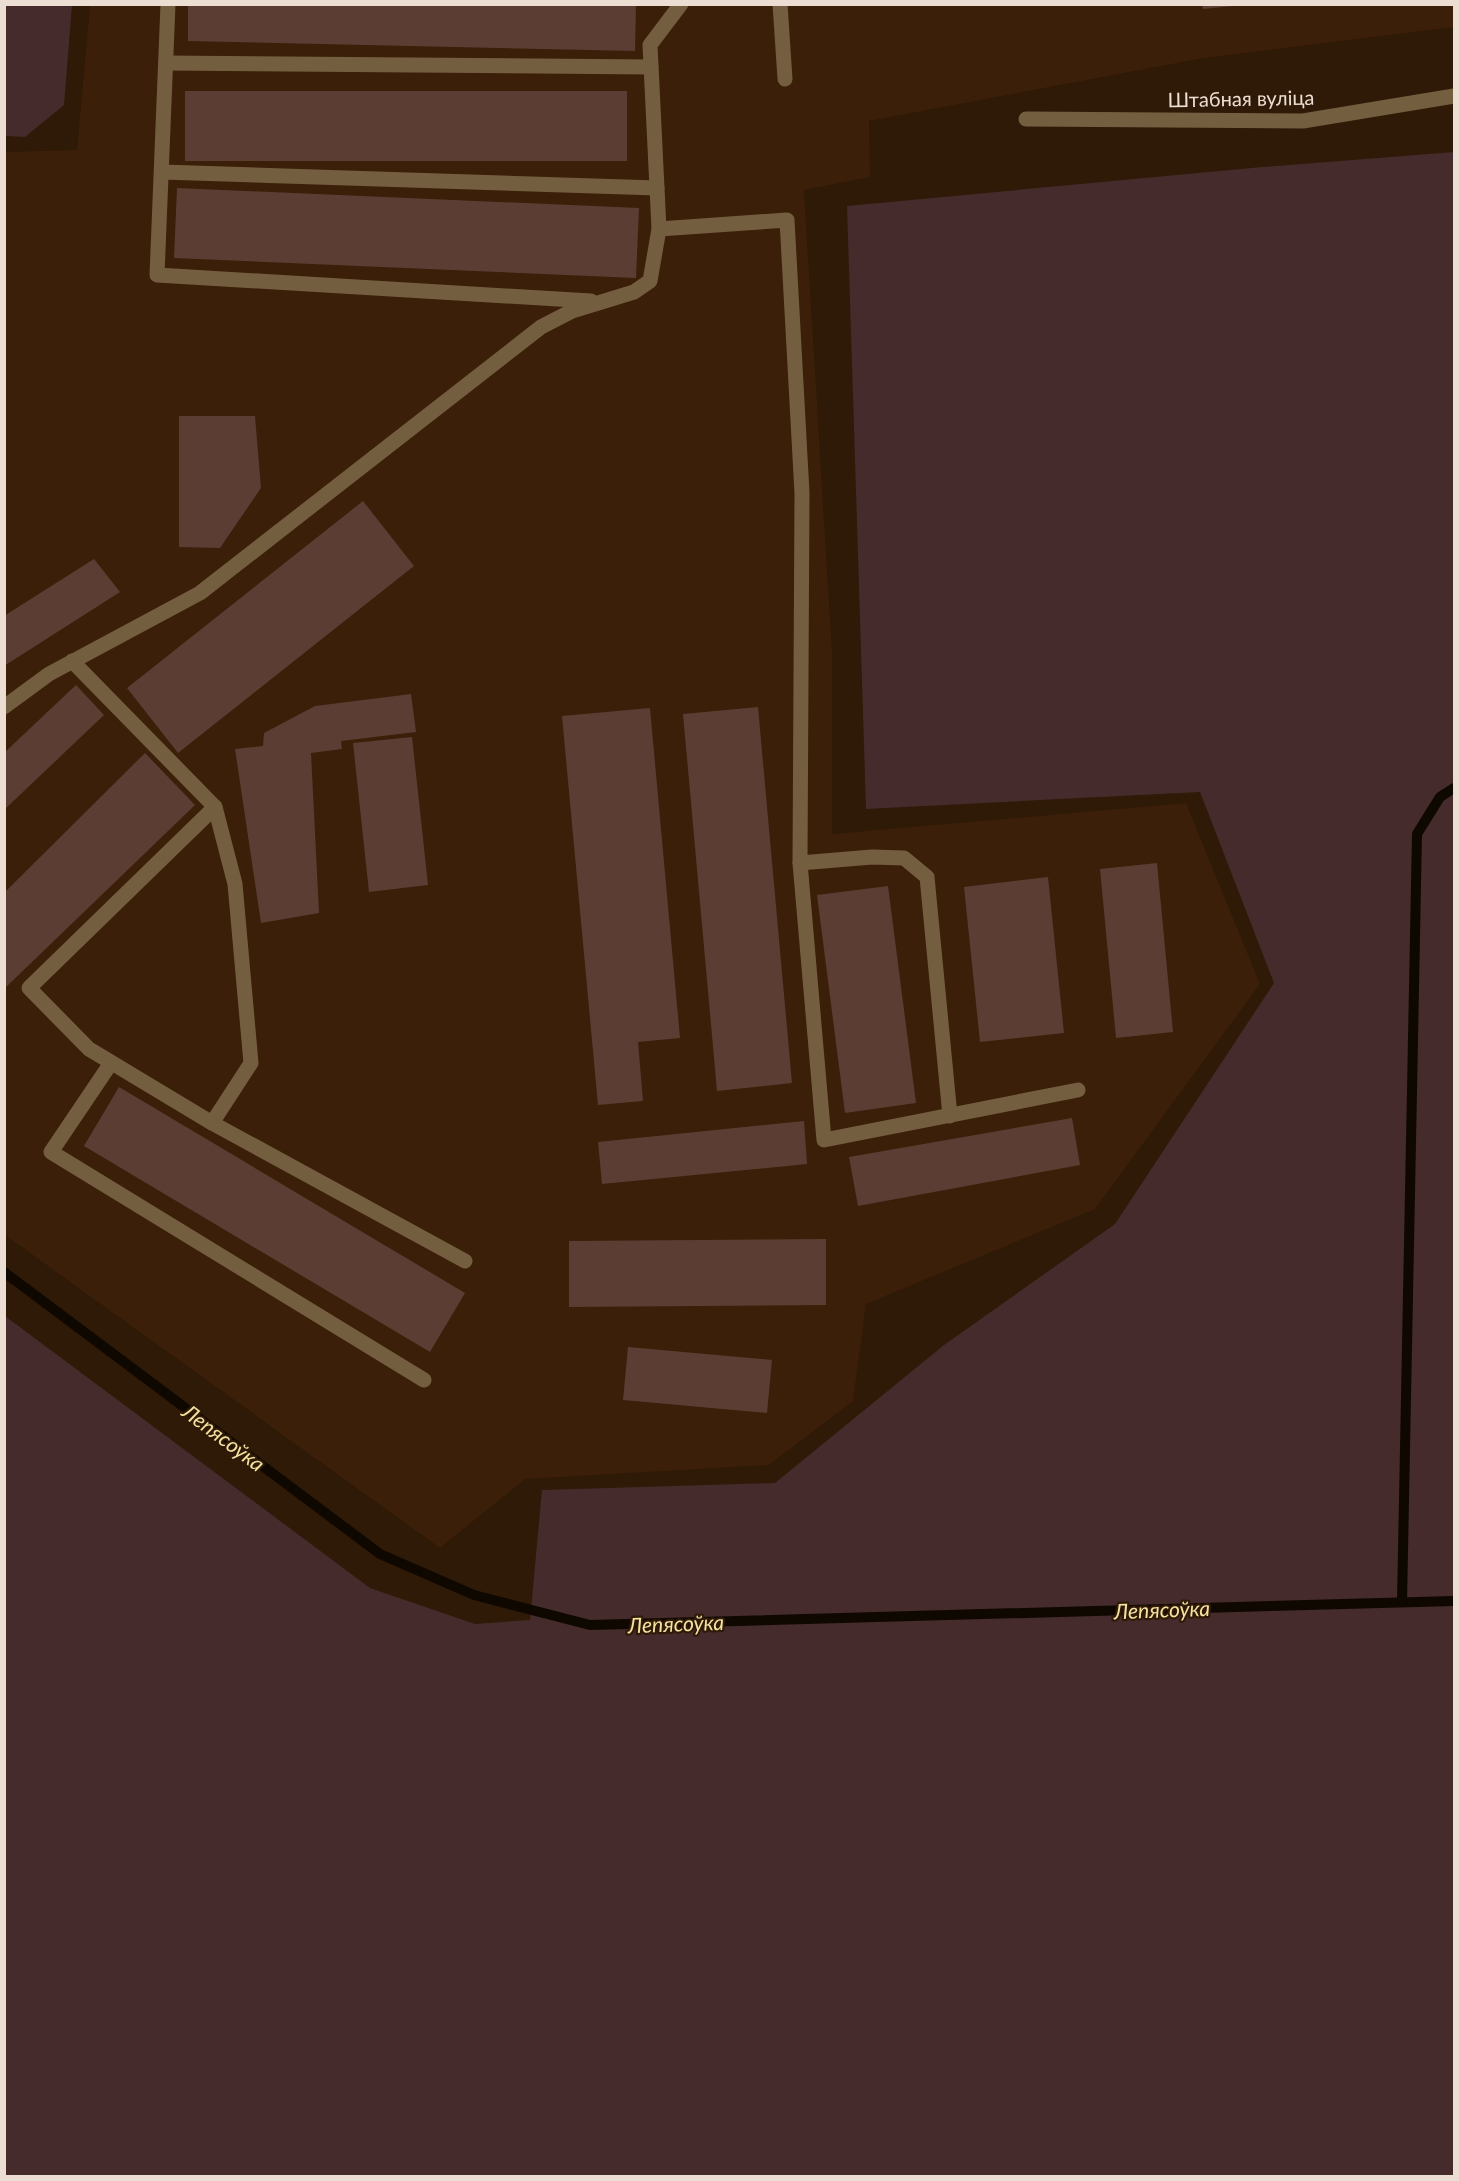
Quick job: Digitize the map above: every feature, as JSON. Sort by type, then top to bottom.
[{"type":"street","points":[[168,4],[157,275],[603,302]]},
{"type":"street","points":[[4,706],[49,674],[200,593],[541,327],[572,311],[634,292],[650,281],[659,229],[650,45],[681,4]]},
{"type":"street","points":[[780,4],[785,79]]},
{"type":"street","points":[[166,63],[651,67]]},
{"type":"street","name":"Штабная вуліца","points":[[1026,119],[1303,121],[1455,96]]},
{"type":"street","points":[[162,172],[657,188]]},
{"type":"street","points":[[659,229],[787,220],[802,493],[800,863],[824,1140],[1078,1090]]},
{"type":"street","points":[[72,662],[215,807],[235,884],[251,1063],[212,1123]]},
{"type":"street","points":[[215,807],[29,988],[89,1049],[212,1123],[465,1261]]},
{"type":"street","points":[[800,863],[872,856],[904,858],[927,877],[950,1116]]},
{"type":"street","points":[[111,1062],[51,1152],[424,1380]]},
{"type":"shaded area","points":[[4,5],[72,5],[64,105],[25,137],[5,136]]},
{"type":"shaded area","points":[[90,5],[1454,5],[1454,27],[1204,58],[869,121],[870,177],[804,190],[832,652],[832,834],[1186,803],[1260,984],[1095,1209],[866,1304],[853,1401],[769,1465],[525,1479],[440,1548],[5,1235],[5,152],[77,150]]},
{"type":"shaded area","points":[[1454,152],[1454,2176],[5,2176],[5,1316],[370,1588],[475,1624],[530,1620],[542,1490],[775,1483],[944,1345],[1115,1224],[1274,983],[1200,792],[866,809],[847,206],[1262,167]]},
{"type":"building","points":[[188,4],[636,4],[635,51],[188,41]]},
{"type":"building","points":[[1202,4],[1233,4],[1233,6],[1203,9]]},
{"type":"building","points":[[185,91],[627,91],[627,161],[185,161]]},
{"type":"building","points":[[177,188],[639,208],[636,278],[174,258]]},
{"type":"building","points":[[179,416],[255,416],[261,488],[220,548],[179,547]]},
{"type":"building","points":[[363,501],[414,566],[178,753],[127,688]]},
{"type":"building","points":[[94,559],[120,592],[4,666],[4,616]]},
{"type":"building","points":[[76,685],[104,715],[4,810],[4,753]]},
{"type":"building","points":[[411,694],[416,732],[341,741],[342,749],[311,753],[319,913],[261,923],[235,749],[263,746],[264,733],[315,706]]},
{"type":"building","points":[[758,707],[792,1083],[717,1091],[683,714]]},
{"type":"building","points":[[650,708],[680,1038],[638,1042],[643,1101],[598,1105],[562,716]]},
{"type":"building","points":[[412,737],[428,885],[369,892],[353,743]]},
{"type":"building","points":[[145,753],[195,805],[4,989],[4,893]]},
{"type":"building","points":[[1157,863],[1173,1032],[1116,1038],[1100,869]]},
{"type":"building","points":[[1048,877],[1064,1033],[980,1042],[964,887]]},
{"type":"building","points":[[888,886],[916,1103],[845,1113],[817,895]]},
{"type":"building","points":[[119,1087],[465,1293],[430,1352],[84,1146]]},
{"type":"building","points":[[1072,1118],[1080,1165],[858,1206],[849,1157]]},
{"type":"building","points":[[804,1121],[807,1164],[602,1184],[598,1142]]},
{"type":"building","points":[[826,1239],[826,1305],[569,1307],[569,1241]]},
{"type":"building","points":[[628,1347],[772,1360],[767,1413],[623,1400]]},
{"type":"waterway","points":[[1402,1602],[1417,834],[1440,797],[1454,788]]},
{"type":"waterway","name":"Лепясоўка","points":[[4,1272],[380,1554],[474,1595],[590,1625],[1454,1601]]}]
